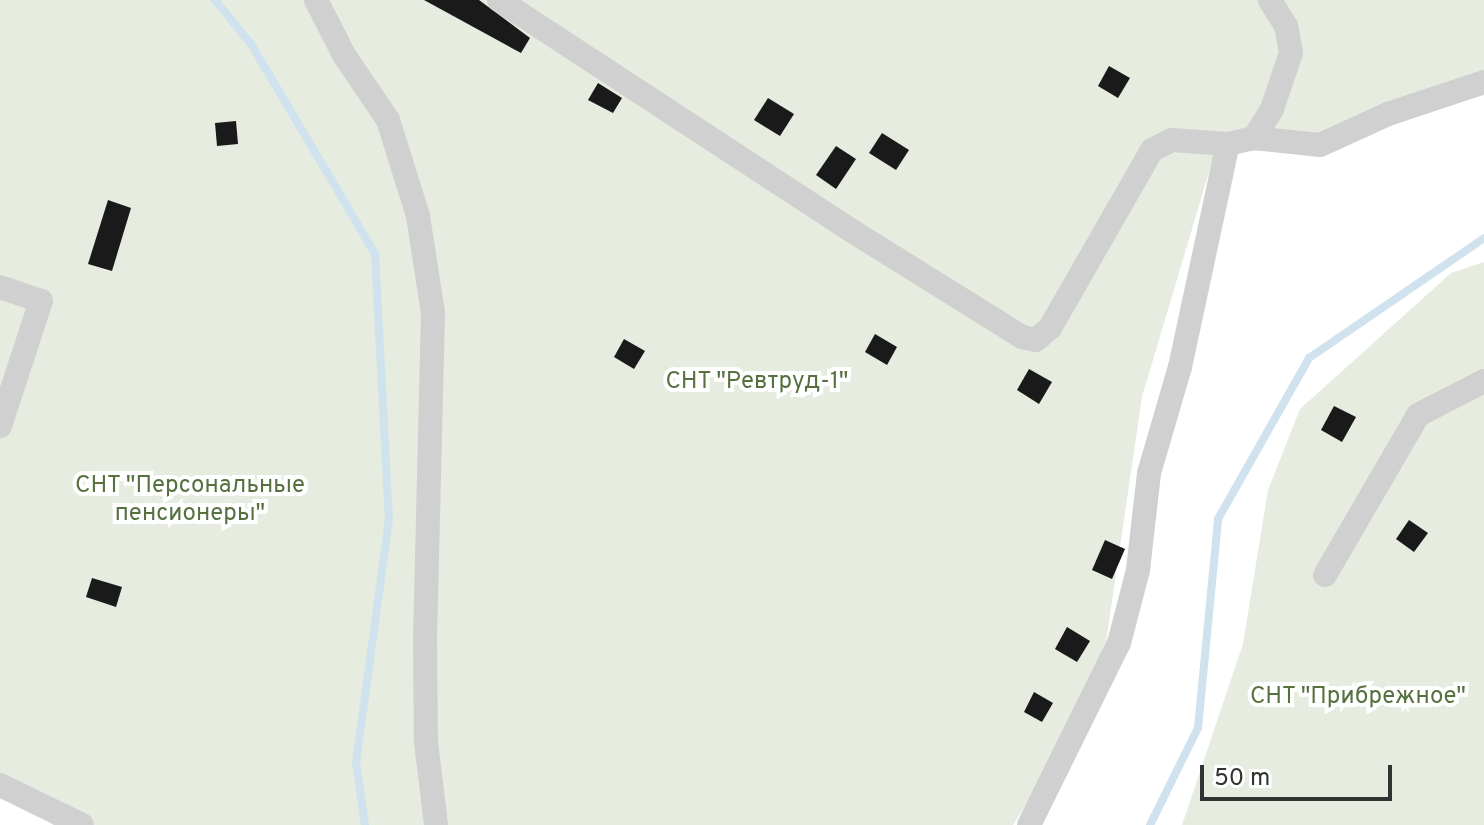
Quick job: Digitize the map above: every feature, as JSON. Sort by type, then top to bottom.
[{"type":"street","points":[[316,0],[344,55],[388,120],[418,216],[433,313],[425,650],[426,742],[436,825]]},
{"type":"street","points":[[499,0],[1022,337],[1036,340],[1050,328],[1152,150],[1172,140],[1228,144],[1254,138],[1320,145],[1484,82]]},
{"type":"street","points":[[1254,138],[1272,109],[1291,53],[1286,26],[1270,0]]},
{"type":"street","points":[[1029,825],[1119,643],[1138,570],[1149,473],[1180,367],[1228,144]]},
{"type":"street","points":[[0,287],[41,301],[0,426]]},
{"type":"street","points":[[1325,575],[1418,415],[1484,381]]},
{"type":"street","points":[[0,785],[82,825]]},
{"type":"green space","name":"СНТ \"Ревтруд-1\"","points":[[0,0],[1484,0],[1484,84],[1342,148],[1215,152],[1142,397],[1106,642],[1060,749],[1013,825],[53,825],[0,786],[0,296],[51,311],[53,300],[0,283]]},
{"type":"green space","name":"СНТ \"Прибрежное\"","points":[[1484,262],[1484,825],[1182,825],[1243,644],[1268,490],[1300,409],[1451,273]]},
{"type":"building","points":[[424,0],[479,0],[530,38],[521,53]]},
{"type":"building","points":[[1109,66],[1130,78],[1118,98],[1098,86]]},
{"type":"building","points":[[598,83],[622,98],[613,113],[588,100]]},
{"type":"building","points":[[768,98],[794,114],[780,136],[754,120]]},
{"type":"building","points":[[236,121],[238,144],[217,146],[215,123]]},
{"type":"building","points":[[882,133],[909,150],[896,170],[869,153]]},
{"type":"building","points":[[836,146],[856,159],[836,189],[816,175]]},
{"type":"building","points":[[108,200],[131,208],[112,271],[88,264]]},
{"type":"building","points":[[875,334],[897,347],[887,365],[865,352]]},
{"type":"building","points":[[624,339],[645,351],[634,369],[614,357]]},
{"type":"building","points":[[1029,369],[1052,382],[1039,404],[1017,390]]},
{"type":"building","points":[[1334,406],[1356,417],[1342,442],[1321,430]]},
{"type":"building","points":[[1409,520],[1428,533],[1414,552],[1396,539]]},
{"type":"building","points":[[1105,540],[1125,549],[1112,579],[1092,570]]},
{"type":"building","points":[[92,578],[122,587],[116,607],[86,597]]},
{"type":"building","points":[[1067,627],[1090,641],[1077,662],[1055,649]]},
{"type":"building","points":[[1034,692],[1053,703],[1042,722],[1024,712]]},
{"type":"waterway","points":[[215,0],[251,44],[375,254],[389,519],[356,762],[365,825]]},
{"type":"waterway","points":[[1150,825],[1198,728],[1218,519],[1309,358],[1484,238]]},
{"type":"park label","name":"СНТ \"Персональные пенсионеры\"","points":[[190,501]]}]
